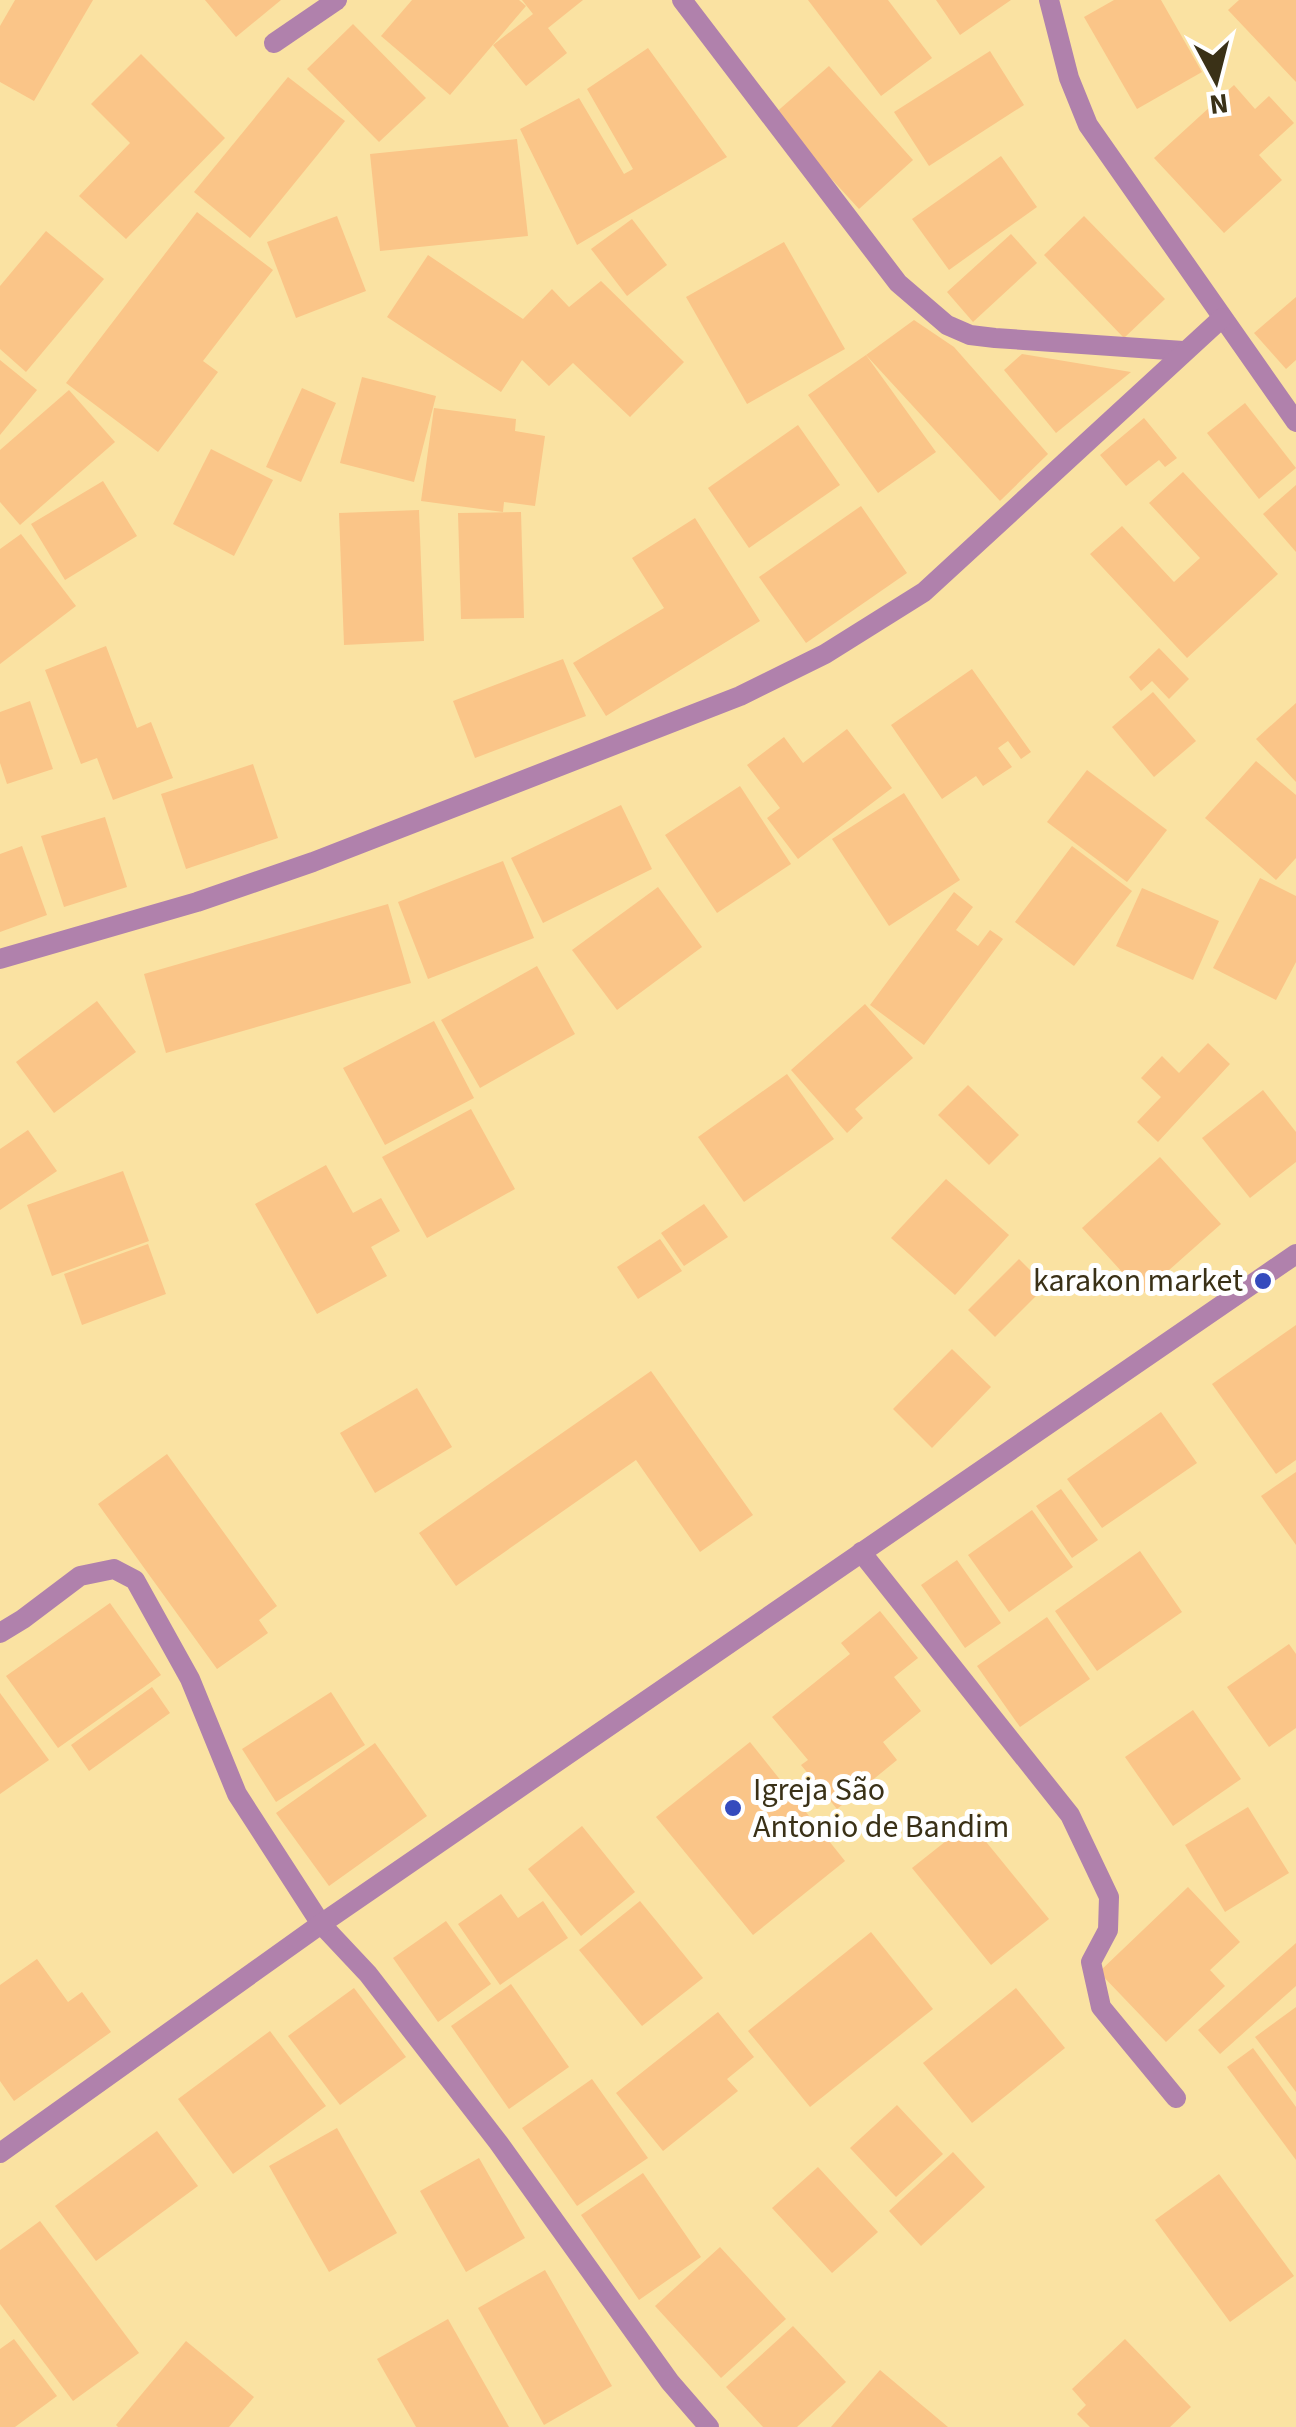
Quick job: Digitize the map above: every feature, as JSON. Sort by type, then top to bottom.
[{"type":"street","points":[[274,43],[337,0]]},
{"type":"street","points":[[682,0],[898,283],[948,326],[970,335],[995,338],[1184,351]]},
{"type":"street","points":[[1049,0],[1070,78],[1088,125],[1296,422]]},
{"type":"street","points":[[0,959],[197,902],[313,862],[740,696],[825,654],[924,592],[1222,318]]},
{"type":"street","points":[[0,2152],[320,1924],[1296,1254]]},
{"type":"street","points":[[861,1552],[1070,1815],[1110,1897],[1108,1930],[1091,1962],[1100,2007],[1176,2098]]},
{"type":"street","points":[[0,1632],[24,1619],[80,1576],[114,1570],[135,1580],[190,1679],[237,1794],[320,1924],[368,1974],[498,2142],[670,2382],[709,2427]]},
{"type":"building","points":[[15,0],[93,0],[34,101],[0,82],[0,26]]},
{"type":"building","points":[[205,0],[281,0],[236,37]]},
{"type":"building","points":[[412,0],[519,0],[526,6],[450,95],[381,36]]},
{"type":"building","points":[[522,0],[583,0],[548,28],[567,53],[526,86],[493,45],[533,14]]},
{"type":"building","points":[[808,0],[888,0],[932,58],[881,96]]},
{"type":"building","points":[[936,0],[1011,0],[960,35]]},
{"type":"building","points":[[1114,0],[1161,0],[1202,72],[1137,109],[1084,17]]},
{"type":"building","points":[[1239,0],[1296,0],[1296,82],[1228,10]]},
{"type":"building","points":[[353,24],[426,98],[379,142],[307,69]]},
{"type":"building","points":[[648,48],[727,157],[577,245],[520,129],[579,98],[624,174],[633,169],[587,89]]},
{"type":"building","points":[[990,51],[1024,105],[929,166],[894,112]]},
{"type":"building","points":[[141,54],[225,138],[126,239],[79,196],[130,143],[91,104]]},
{"type":"building","points":[[829,66],[913,160],[859,209],[773,115]]},
{"type":"building","points":[[288,77],[345,121],[250,238],[194,192]]},
{"type":"building","points":[[1234,85],[1255,109],[1269,96],[1294,123],[1259,155],[1282,180],[1224,233],[1154,158]]},
{"type":"building","points":[[517,139],[528,236],[380,251],[370,154]]},
{"type":"building","points":[[1001,156],[1037,207],[949,270],[912,219]]},
{"type":"building","points":[[197,212],[273,270],[203,361],[218,372],[158,452],[66,383]]},
{"type":"building","points":[[337,216],[366,291],[296,318],[267,242]]},
{"type":"building","points":[[1084,216],[1165,299],[1124,338],[1044,255]]},
{"type":"building","points":[[632,219],[667,265],[627,296],[591,249]]},
{"type":"building","points":[[46,231],[104,279],[26,372],[0,349],[0,286]]},
{"type":"building","points":[[1011,234],[1037,263],[973,322],[947,292]]},
{"type":"building","points":[[784,242],[845,349],[747,404],[686,297]]},
{"type":"building","points":[[428,255],[523,319],[552,289],[569,307],[601,281],[684,362],[630,417],[573,363],[549,386],[522,360],[501,392],[387,317]]},
{"type":"building","points":[[1296,297],[1296,360],[1286,369],[1254,333]]},
{"type":"building","points":[[914,320],[954,347],[1048,454],[1000,501],[866,355]]},
{"type":"building","points":[[1022,354],[1131,372],[1056,433],[1004,370]]},
{"type":"building","points":[[866,355],[936,452],[878,493],[808,395]]},
{"type":"building","points":[[0,360],[37,390],[0,435]]},
{"type":"building","points":[[362,377],[436,396],[414,482],[340,463]]},
{"type":"building","points":[[302,388],[336,403],[301,482],[266,467]]},
{"type":"building","points":[[69,390],[115,442],[20,525],[0,502],[0,450]]},
{"type":"building","points":[[1245,403],[1296,468],[1259,499],[1207,433]]},
{"type":"building","points":[[434,408],[516,419],[515,431],[545,436],[535,506],[504,502],[503,512],[421,501]]},
{"type":"building","points":[[1144,418],[1177,458],[1165,467],[1159,460],[1126,486],[1100,455]]},
{"type":"building","points":[[798,425],[840,485],[749,548],[708,488]]},
{"type":"building","points":[[211,449],[273,480],[234,556],[173,524]]},
{"type":"building","points":[[1183,472],[1278,574],[1187,658],[1090,554],[1122,526],[1174,582],[1200,558],[1149,503]]},
{"type":"building","points":[[103,481],[137,536],[65,580],[31,524]]},
{"type":"building","points":[[1296,485],[1296,552],[1263,514]]},
{"type":"building","points":[[861,506],[907,573],[806,643],[759,577]]},
{"type":"building","points":[[419,510],[424,641],[344,645],[339,513]]},
{"type":"building","points":[[521,512],[524,618],[461,619],[458,513]]},
{"type":"building","points":[[695,518],[760,621],[606,716],[573,663],[664,608],[632,558]]},
{"type":"building","points":[[21,534],[76,606],[0,664],[0,549]]},
{"type":"building","points":[[106,646],[137,728],[151,722],[173,778],[113,800],[97,758],[81,764],[45,670]]},
{"type":"building","points":[[1159,648],[1189,679],[1169,699],[1152,681],[1141,691],[1129,677]]},
{"type":"building","points":[[563,659],[586,716],[475,758],[453,701]]},
{"type":"building","points":[[972,669],[1031,752],[1021,759],[1008,741],[998,748],[1012,767],[983,786],[976,776],[942,799],[891,725]]},
{"type":"building","points":[[1153,692],[1196,741],[1154,777],[1112,727]]},
{"type":"building","points":[[30,701],[53,769],[7,784],[0,763],[0,712]]},
{"type":"building","points":[[1296,703],[1296,782],[1256,739]]},
{"type":"building","points":[[847,729],[892,788],[798,859],[767,818],[780,808],[747,765],[784,737],[803,763]]},
{"type":"building","points":[[1256,761],[1296,795],[1296,858],[1276,880],[1205,818]]},
{"type":"building","points":[[253,764],[278,838],[186,869],[161,794]]},
{"type":"building","points":[[1087,770],[1167,830],[1127,882],[1047,822]]},
{"type":"building","points":[[740,786],[791,864],[717,913],[665,835]]},
{"type":"building","points":[[904,793],[960,880],[889,926],[832,839]]},
{"type":"building","points":[[621,805],[652,869],[543,923],[511,858]]},
{"type":"building","points":[[105,817],[127,887],[64,907],[41,836]]},
{"type":"building","points":[[22,846],[47,915],[0,932],[0,854]]},
{"type":"building","points":[[1072,846],[1132,891],[1074,966],[1015,922]]},
{"type":"building","points":[[503,861],[534,938],[428,979],[398,902]]},
{"type":"building","points":[[1260,878],[1296,896],[1296,962],[1276,1000],[1213,968]]},
{"type":"building","points":[[658,887],[702,947],[617,1010],[572,950]]},
{"type":"building","points":[[1142,888],[1219,921],[1193,980],[1116,946]]},
{"type":"building","points":[[954,892],[973,907],[956,930],[978,946],[990,930],[1003,939],[924,1045],[870,1005]]},
{"type":"building","points":[[388,904],[411,983],[166,1053],[144,974]]},
{"type":"building","points":[[537,966],[575,1034],[480,1088],[441,1020]]},
{"type":"building","points":[[97,1001],[136,1052],[54,1113],[16,1062]]},
{"type":"building","points":[[865,1004],[913,1058],[855,1109],[863,1118],[847,1133],[791,1070]]},
{"type":"building","points":[[434,1021],[474,1098],[385,1145],[343,1068]]},
{"type":"building","points":[[1208,1043],[1230,1064],[1158,1142],[1137,1122],[1161,1097],[1141,1078],[1162,1056],[1179,1073]]},
{"type":"building","points":[[787,1074],[834,1139],[744,1202],[698,1137]]},
{"type":"building","points":[[968,1085],[1019,1135],[989,1165],[938,1115]]},
{"type":"building","points":[[1263,1090],[1296,1132],[1296,1162],[1250,1198],[1202,1138]]},
{"type":"building","points":[[471,1109],[515,1189],[427,1238],[382,1157]]},
{"type":"building","points":[[28,1130],[57,1171],[0,1210],[0,1149]]},
{"type":"building","points":[[1160,1157],[1221,1224],[1142,1294],[1082,1228]]},
{"type":"building","points":[[326,1165],[353,1213],[381,1198],[400,1231],[371,1247],[387,1276],[317,1314],[255,1204]]},
{"type":"building","points":[[123,1171],[149,1241],[52,1276],[27,1205]]},
{"type":"building","points":[[946,1179],[1009,1235],[955,1295],[891,1238]]},
{"type":"building","points":[[704,1204],[728,1237],[684,1266],[661,1233]]},
{"type":"building","points":[[660,1239],[682,1271],[638,1299],[617,1267]]},
{"type":"building","points":[[148,1244],[166,1294],[82,1325],[64,1274]]},
{"type":"building","points":[[1019,1259],[1046,1286],[995,1337],[968,1310]]},
{"type":"building","points":[[1296,1325],[1296,1460],[1276,1474],[1212,1384]]},
{"type":"building","points":[[952,1349],[991,1387],[932,1448],[893,1409]]},
{"type":"building","points":[[651,1371],[753,1515],[700,1552],[636,1460],[456,1586],[419,1533]]},
{"type":"building","points":[[417,1388],[452,1447],[375,1493],[340,1433]]},
{"type":"building","points":[[1161,1412],[1197,1463],[1102,1528],[1067,1479]]},
{"type":"building","points":[[167,1454],[277,1606],[259,1620],[268,1633],[217,1669],[98,1504]]},
{"type":"building","points":[[1296,1472],[1296,1545],[1261,1496]]},
{"type":"building","points":[[1061,1489],[1098,1540],[1072,1558],[1036,1506]]},
{"type":"building","points":[[1032,1510],[1073,1567],[1009,1612],[968,1555]]},
{"type":"building","points":[[1140,1551],[1182,1612],[1097,1671],[1055,1611]]},
{"type":"building","points":[[957,1560],[1001,1623],[965,1648],[921,1585]]},
{"type":"building","points":[[110,1603],[161,1675],[58,1748],[6,1676]]},
{"type":"building","points":[[880,1611],[918,1658],[894,1677],[921,1711],[883,1742],[897,1760],[837,1809],[801,1765],[808,1760],[772,1717],[850,1654],[841,1643]]},
{"type":"building","points":[[1047,1617],[1090,1679],[1020,1727],[977,1666]]},
{"type":"building","points":[[1289,1644],[1296,1654],[1296,1728],[1269,1747],[1227,1687]]},
{"type":"building","points":[[152,1687],[170,1713],[89,1771],[71,1745]]},
{"type":"building","points":[[331,1692],[365,1745],[276,1802],[242,1749]]},
{"type":"building","points":[[0,1693],[49,1760],[0,1794]]},
{"type":"building","points":[[1193,1710],[1241,1779],[1173,1826],[1125,1757]]},
{"type":"building","points":[[750,1742],[845,1861],[753,1935],[656,1817]]},
{"type":"building","points":[[375,1743],[427,1816],[329,1886],[276,1813]]},
{"type":"building","points":[[1248,1807],[1289,1873],[1225,1912],[1185,1845]]},
{"type":"building","points":[[970,1822],[1049,1919],[991,1965],[912,1868]]},
{"type":"building","points":[[582,1826],[635,1892],[581,1936],[528,1869]]},
{"type":"building","points":[[1188,1887],[1240,1942],[1210,1970],[1225,1986],[1166,2042],[1099,1972]]},
{"type":"building","points":[[501,1894],[518,1918],[543,1901],[568,1938],[500,1985],[458,1924]]},
{"type":"building","points":[[640,1901],[703,1978],[642,2026],[579,1950]]},
{"type":"building","points":[[446,1921],[491,1984],[438,2022],[393,1958]]},
{"type":"building","points":[[871,1932],[933,2009],[810,2107],[748,2031]]},
{"type":"building","points":[[1296,1943],[1296,1986],[1220,2054],[1198,2030]]},
{"type":"building","points":[[37,1959],[68,2002],[82,1992],[111,2032],[14,2101],[0,2081],[0,1985]]},
{"type":"building","points":[[511,1984],[569,2067],[509,2109],[451,2026]]},
{"type":"building","points":[[354,1988],[406,2057],[340,2105],[288,2036]]},
{"type":"building","points":[[1016,1988],[1065,2048],[972,2123],[923,2063]]},
{"type":"building","points":[[1296,2007],[1296,2092],[1255,2037]]},
{"type":"building","points":[[718,2012],[754,2057],[727,2079],[738,2091],[663,2151],[616,2093]]},
{"type":"building","points":[[270,2031],[326,2106],[233,2174],[178,2099]]},
{"type":"building","points":[[1253,2048],[1296,2107],[1296,2160],[1227,2067]]},
{"type":"building","points":[[592,2079],[648,2158],[577,2206],[522,2128]]},
{"type":"building","points":[[897,2105],[943,2154],[896,2197],[850,2148]]},
{"type":"building","points":[[337,2128],[397,2233],[329,2272],[269,2166]]},
{"type":"building","points":[[157,2131],[198,2186],[96,2261],[55,2206]]},
{"type":"building","points":[[953,2152],[985,2187],[921,2246],[889,2211]]},
{"type":"building","points":[[479,2158],[525,2238],[466,2272],[420,2191]]},
{"type":"building","points":[[818,2167],[878,2232],[832,2273],[772,2208]]},
{"type":"building","points":[[643,2173],[701,2257],[639,2300],[581,2215]]},
{"type":"building","points":[[1219,2174],[1294,2276],[1230,2322],[1155,2220]]},
{"type":"building","points":[[40,2221],[139,2353],[73,2401],[0,2304],[0,2250]]},
{"type":"building","points":[[720,2247],[786,2319],[721,2378],[655,2306]]},
{"type":"building","points":[[545,2270],[612,2386],[544,2425],[478,2308]]},
{"type":"building","points":[[448,2319],[509,2427],[416,2427],[377,2359]]},
{"type":"building","points":[[793,2326],[846,2382],[797,2427],[763,2427],[726,2387]]},
{"type":"building","points":[[14,2339],[57,2396],[15,2427],[0,2427],[0,2349]]},
{"type":"building","points":[[1125,2339],[1191,2407],[1170,2427],[1090,2427],[1077,2414],[1086,2405],[1072,2389]]},
{"type":"building","points":[[186,2341],[254,2397],[229,2427],[118,2427],[116,2425]]},
{"type":"building","points":[[880,2370],[948,2427],[831,2427]]},
{"type":"place","name":"karakon market","points":[[1263,1281]]},
{"type":"place","name":"Igreja São Antonio de Bandim","points":[[733,1808]]}]
